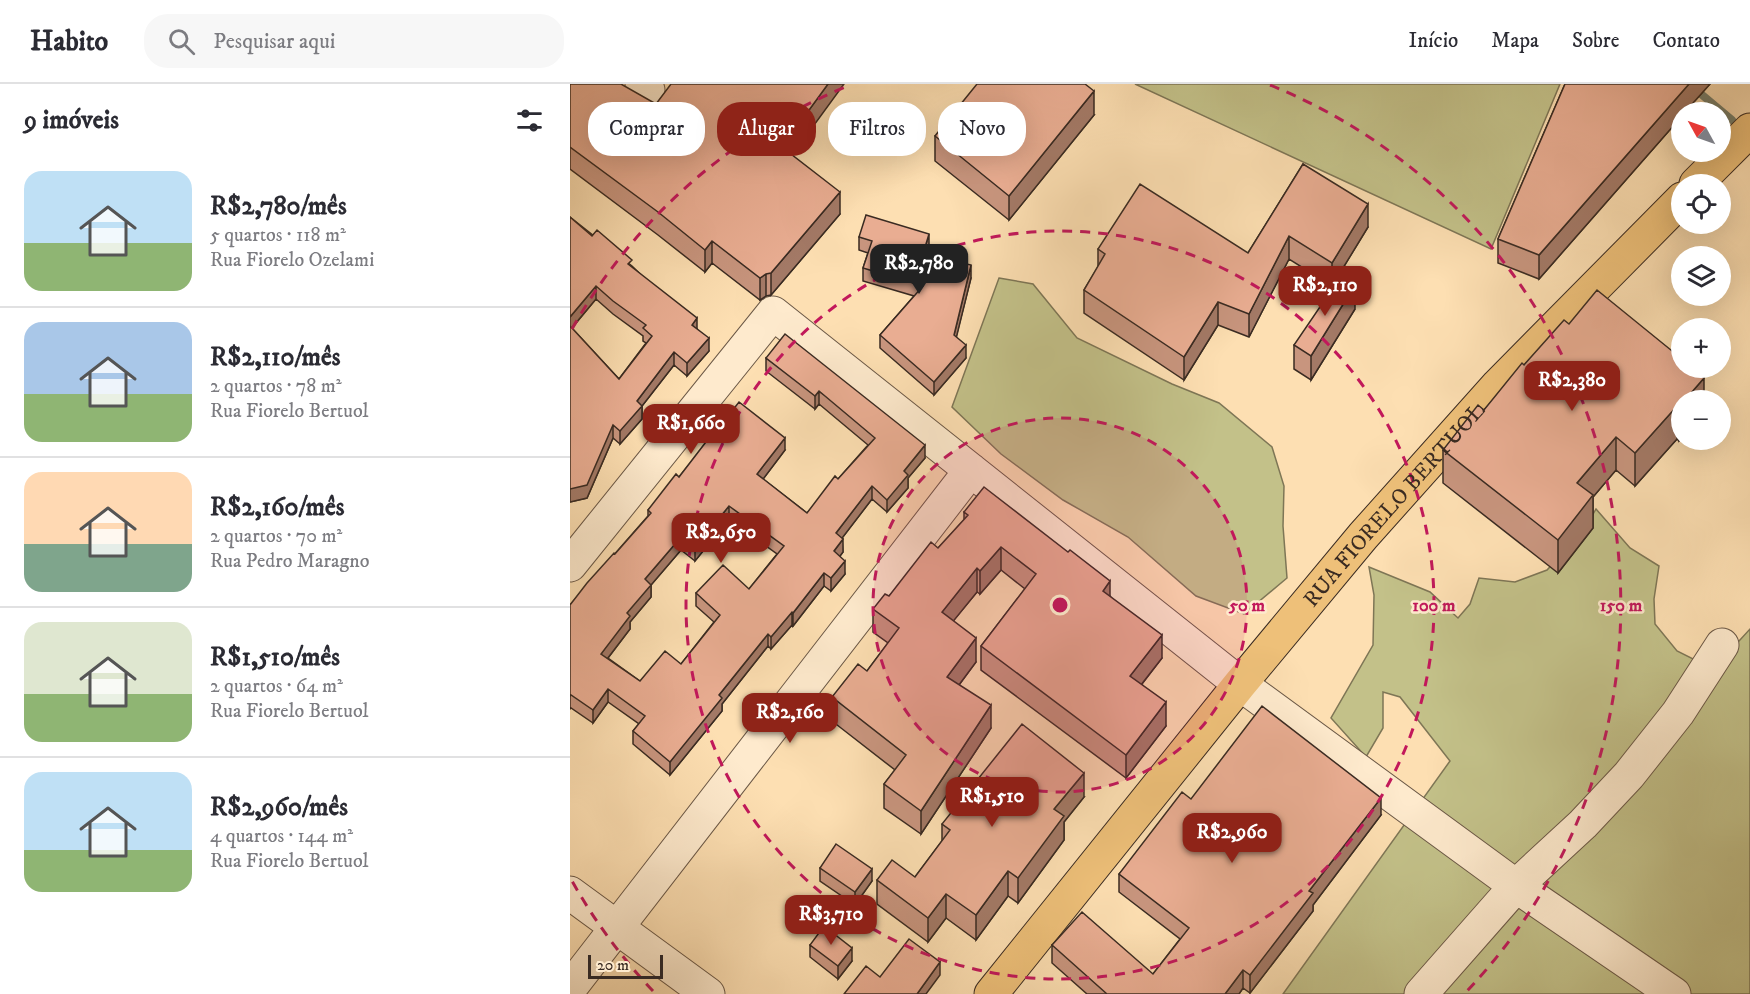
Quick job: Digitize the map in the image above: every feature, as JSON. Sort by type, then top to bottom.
[{"type":"main road","points":[[1706,174],[1750,130]]},
{"type":"main road","name":"RUA FIORELO BERTUOL","points":[[990,994],[1240,684],[1363,537],[1498,385],[1671,210]]},
{"type":"street","points":[[570,565],[773,313],[1240,684],[1516,886],[1674,994]]},
{"type":"street","points":[[570,988],[971,470]]},
{"type":"street","points":[[1421,994],[1516,886],[1584,824],[1629,775],[1678,713],[1722,645]]},
{"type":"street","points":[[570,893],[708,994]]},
{"type":"shaded area","points":[[1135,84],[1560,84],[1491,249]]},
{"type":"shaded area","points":[[999,278],[1033,284],[1077,338],[1172,384],[1219,403],[1272,447],[1284,486],[1283,526],[1287,578],[1244,614],[1196,596],[1128,537],[1063,500],[1001,454],[952,407]]},
{"type":"shaded area","points":[[1596,509],[1630,548],[1659,566],[1654,599],[1655,624],[1677,651],[1699,662],[1728,653],[1750,629],[1750,994],[1283,994],[1450,761],[1400,697],[1383,692],[1383,728],[1366,757],[1331,718],[1373,645],[1374,595],[1369,567],[1430,592],[1458,618],[1470,604],[1479,578],[1515,582],[1547,570],[1584,530]]},
{"type":"building","points":[[570,84],[621,84],[652,102],[588,102],[588,156],[705,156],[705,102],[658,102],[671,84],[828,84],[815,102],[717,102],[717,156],[794,156],[840,192],[771,273],[760,278],[712,241],[705,250],[570,147]]},
{"type":"building","points":[[977,84],[1085,84],[1094,91],[1009,196],[960,156],[1026,156],[1026,102],[962,102]]},
{"type":"building","points":[[1565,84],[1689,84],[1539,255],[1498,239]]},
{"type":"building","points":[[1303,164],[1368,204],[1332,263],[1289,236],[1249,314],[1218,302],[1184,357],[1084,290],[1105,254],[1098,249],[1140,184],[1248,253]]},
{"type":"building","points":[[866,215],[929,234],[923,254],[971,265],[954,335],[966,345],[934,382],[880,335],[923,286],[863,268],[872,241],[859,237]]},
{"type":"building","points":[[570,217],[592,236],[597,230],[632,260],[628,264],[697,318],[692,325],[709,338],[687,363],[674,352],[637,401],[642,406],[620,431],[613,425],[587,485],[570,489],[570,326],[619,379],[652,336],[643,328],[646,325],[596,286],[570,317]]},
{"type":"building","points":[[1341,276],[1355,285],[1311,356],[1294,345]]},
{"type":"building","points":[[1597,290],[1671,350],[1671,378],[1704,378],[1694,390],[1671,390],[1671,413],[1635,453],[1616,437],[1577,483],[1593,495],[1558,540],[1443,450],[1478,405],[1484,410],[1522,363],[1524,365],[1564,320],[1569,324]]},
{"type":"building","points":[[785,334],[925,445],[904,471],[908,475],[887,500],[872,486],[836,533],[843,539],[834,551],[845,561],[831,578],[824,573],[771,637],[768,634],[719,695],[722,698],[670,762],[633,731],[645,716],[608,689],[593,710],[570,696],[570,605],[651,513],[648,510],[676,474],[679,477],[739,402],[785,438],[757,474],[807,513],[835,476],[838,479],[875,438],[819,391],[815,396],[766,358]],"holes":[[[729,506],[784,546],[749,589],[723,565],[696,593],[720,615],[681,664],[665,651],[640,681],[601,654],[630,616],[627,613],[651,585],[645,579],[681,537],[695,548]]]},
{"type":"building","points":[[984,487],[1068,552],[1070,550],[1110,581],[1103,591],[1162,635],[1130,676],[1166,702],[1126,755],[981,646],[1036,574],[1001,547],[980,571],[977,568],[942,612],[976,638],[947,677],[991,705],[921,811],[884,784],[906,755],[832,697],[858,664],[867,671],[899,628],[873,609],[885,594],[889,596],[931,542],[938,548],[968,515],[964,512]]},
{"type":"building","points":[[1262,706],[1381,798],[1309,891],[1313,893],[1250,975],[1243,970],[1225,994],[1107,994],[1052,945],[1082,912],[1153,974],[1189,928],[1119,874],[1182,792],[1191,799]]},
{"type":"building","points":[[1022,724],[1084,773],[1054,809],[1064,816],[1018,878],[1008,871],[976,915],[946,894],[928,918],[877,880],[892,860],[915,877],[950,830],[942,824]]},
{"type":"building","points":[[836,844],[872,869],[855,892],[820,868]]},
{"type":"building","points":[[824,926],[852,948],[838,966],[810,945]]},
{"type":"building","points":[[909,939],[940,962],[917,994],[844,994],[866,966],[880,977]]},
{"type":"waterway","points":[[1689,84],[1732,120]]}]
